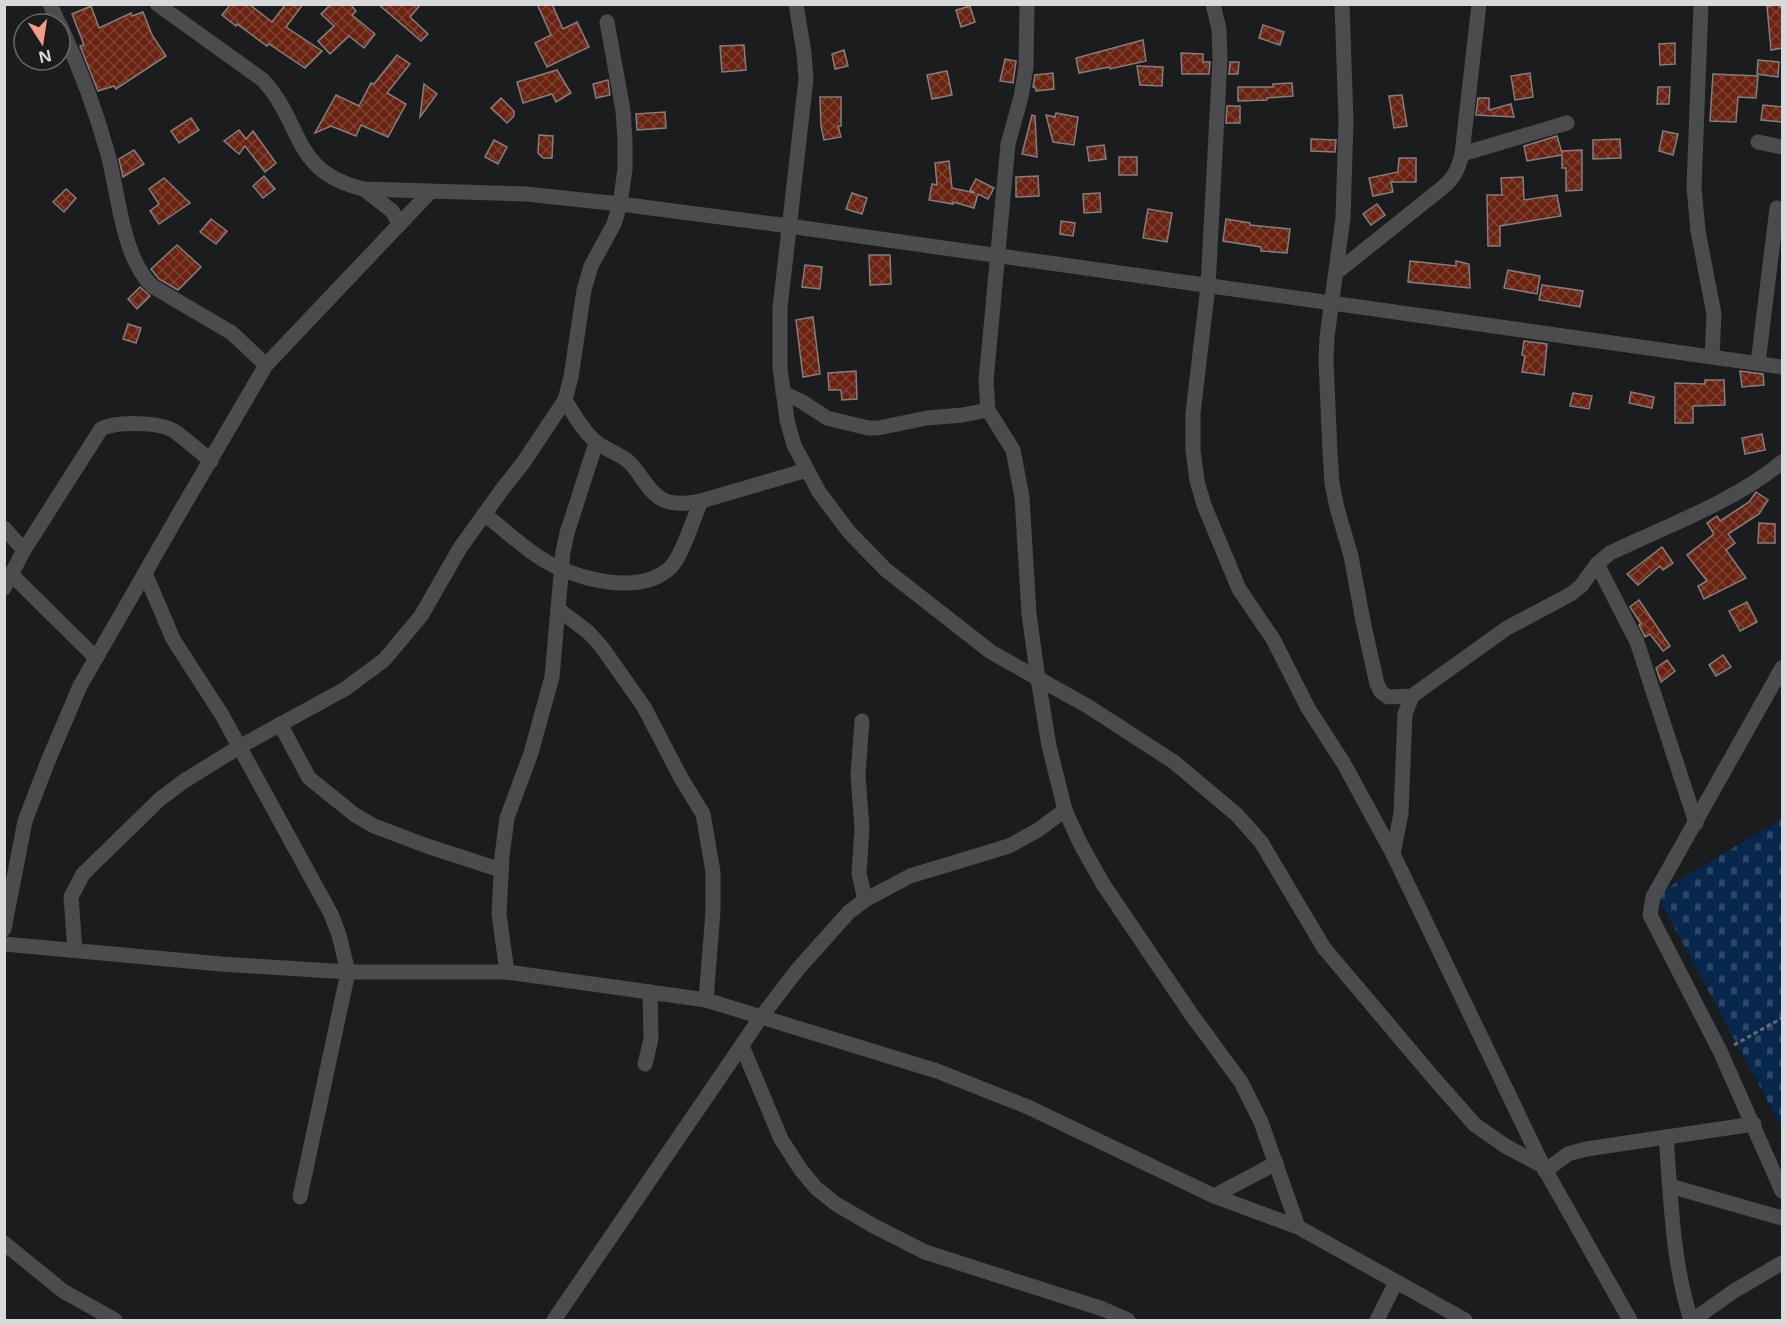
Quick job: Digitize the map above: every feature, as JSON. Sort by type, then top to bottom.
[{"type":"street","points":[[157,4],[263,80],[274,92],[307,156],[321,171],[340,182],[364,189],[526,194],[620,204],[1782,367]]},
{"type":"street","points":[[796,4],[806,79],[780,308],[783,393],[794,445],[819,492],[849,532],[886,570],[991,652],[1089,707],[1174,762],[1237,815],[1261,842],[1324,948],[1432,1076],[1475,1125],[1507,1148],[1544,1168]]},
{"type":"street","points":[[1027,4],[1026,67],[1021,97],[1008,144],[986,381],[988,410],[1013,450],[1022,497],[1029,614],[1048,746],[1065,810],[1080,843],[1103,884],[1191,1014],[1241,1082],[1261,1122],[1298,1227]]},
{"type":"street","points":[[1213,4],[1221,43],[1208,286],[1193,413],[1193,450],[1197,481],[1204,506],[1239,589],[1273,639],[1308,708],[1344,764],[1393,854],[1544,1168],[1630,1320]]},
{"type":"street","points":[[1342,4],[1346,121],[1343,218],[1326,360],[1332,483],[1351,555],[1377,684],[1381,692],[1388,697],[1412,696]]},
{"type":"street","points":[[1337,272],[1453,179],[1458,171],[1462,154],[1479,4]]},
{"type":"street","points":[[1701,4],[1694,187],[1698,231],[1714,314],[1712,357]]},
{"type":"street","points":[[75,950],[71,897],[83,874],[160,799],[239,747],[345,689],[384,660],[421,616],[460,548],[524,463],[565,399],[571,377],[584,290],[591,266],[614,224],[620,204],[625,141],[608,22]]},
{"type":"street","points":[[72,54],[95,110],[130,246],[144,278],[152,286],[232,333],[266,366]]},
{"type":"street","points":[[1462,154],[1567,123]]},
{"type":"street","points":[[1758,142],[1782,147]]},
{"type":"street","points":[[364,189],[392,211],[400,224]]},
{"type":"street","points":[[4,929],[26,821],[48,761],[80,686],[145,573],[266,366],[431,191]]},
{"type":"street","points":[[1758,363],[1777,208]]},
{"type":"street","points":[[783,393],[801,401],[827,418],[868,428],[988,410]]},
{"type":"street","points":[[565,399],[586,433],[596,442],[629,461],[651,491],[661,499],[685,504],[701,501],[807,470]]},
{"type":"street","points":[[96,658],[8,581],[24,550],[93,441],[102,429],[109,425],[125,423],[172,430],[211,461]]},
{"type":"street","points":[[507,972],[499,914],[507,818],[531,753],[552,676],[563,552],[596,442]]},
{"type":"street","points":[[1393,854],[1401,813],[1405,714],[1412,696],[1507,628],[1571,594],[1581,586],[1597,564],[1610,553],[1714,505],[1771,472],[1782,462]]},
{"type":"street","points":[[484,514],[541,558],[562,569],[610,583],[638,582],[662,575],[672,566],[701,501]]},
{"type":"street","points":[[4,528],[24,550]]},
{"type":"street","points":[[1597,564],[1636,642],[1696,823]]},
{"type":"street","points":[[145,573],[173,639],[222,715],[276,810],[315,888],[331,914],[339,935],[348,972],[300,1197]]},
{"type":"street","points":[[558,609],[588,632],[601,646],[644,707],[681,778],[703,814],[713,881],[706,1000]]},
{"type":"street","points":[[1782,668],[1653,897],[1650,915],[1720,1051],[1782,1191]]},
{"type":"street","points":[[862,721],[858,775],[862,829],[859,873],[865,900]]},
{"type":"street","points":[[280,724],[309,778],[355,815],[374,826],[416,842],[501,870]]},
{"type":"street","points":[[554,1320],[761,1017],[798,969],[849,912],[865,900],[910,876],[1009,846],[1038,830],[1065,810]]},
{"type":"street","points":[[4,944],[210,963],[348,972],[507,972],[706,1000],[937,1071],[1028,1107],[1214,1196],[1298,1227],[1465,1320]]},
{"type":"street","points":[[645,1064],[651,1039],[650,992]]},
{"type":"street","points":[[742,1046],[781,1139],[816,1188],[836,1204],[926,1252],[1103,1309],[1128,1320]]},
{"type":"street","points":[[1544,1168],[1568,1154],[1586,1149],[1754,1125]]},
{"type":"street","points":[[1666,1137],[1674,1243],[1680,1281],[1692,1320],[1734,1291],[1782,1263]]},
{"type":"street","points":[[1214,1196],[1276,1163]]},
{"type":"street","points":[[1670,1186],[1782,1218]]},
{"type":"street","points":[[4,1243],[63,1291],[115,1320]]},
{"type":"street","points":[[1377,1320],[1396,1282]]},
{"type":"path","points":[[1720,1051],[1737,1044],[1782,1018]]},
{"type":"green space","points":[[1782,819],[1782,1128],[1657,895]]},
{"type":"building","points":[[231,4],[249,4],[272,22],[286,4],[303,4],[286,27],[322,51],[305,68],[269,44],[267,46],[222,15]]},
{"type":"building","points":[[331,4],[350,4],[356,11],[352,15],[375,34],[364,48],[349,36],[330,54],[318,41],[334,26],[321,14]]},
{"type":"building","points":[[378,4],[421,4],[410,17],[428,34],[421,41]]},
{"type":"building","points":[[537,4],[552,4],[563,29],[577,22],[589,47],[547,67],[535,43],[551,35]]},
{"type":"building","points":[[91,6],[99,28],[131,13],[132,16],[143,12],[152,35],[166,56],[116,89],[114,86],[98,91],[80,46],[84,45],[72,14]]},
{"type":"building","points":[[970,6],[975,22],[961,27],[956,10]]},
{"type":"building","points":[[1767,6],[1782,7],[1782,48],[1771,50]]},
{"type":"building","points":[[1263,25],[1284,32],[1280,45],[1259,38]]},
{"type":"building","points":[[1143,40],[1146,61],[1079,73],[1076,58]]},
{"type":"building","points":[[1675,43],[1675,64],[1660,65],[1659,44]]},
{"type":"building","points":[[744,45],[746,70],[722,72],[720,46]]},
{"type":"building","points":[[844,50],[848,66],[835,69],[832,54]]},
{"type":"building","points":[[1181,53],[1203,54],[1203,62],[1210,62],[1209,74],[1182,74]]},
{"type":"building","points":[[397,55],[410,64],[387,93],[406,104],[388,137],[361,125],[356,136],[331,126],[315,133],[336,95],[359,106],[371,83],[374,84]]},
{"type":"building","points":[[1005,59],[1016,61],[1013,83],[1000,81]]},
{"type":"building","points":[[1758,60],[1779,62],[1778,77],[1757,74]]},
{"type":"building","points":[[1230,62],[1239,62],[1238,74],[1229,74]]},
{"type":"building","points":[[1137,66],[1163,67],[1162,86],[1140,85]]},
{"type":"building","points":[[557,70],[571,93],[556,102],[552,94],[523,103],[517,82]]},
{"type":"building","points":[[947,71],[952,95],[932,99],[927,75]]},
{"type":"building","points":[[1053,73],[1054,89],[1036,91],[1033,87],[1035,75]]},
{"type":"building","points":[[1530,73],[1533,97],[1515,100],[1511,76]]},
{"type":"building","points":[[1713,74],[1758,76],[1756,98],[1738,97],[1736,122],[1710,121]]},
{"type":"building","points":[[608,80],[610,95],[596,98],[593,84]]},
{"type":"building","points":[[1292,83],[1293,96],[1238,101],[1238,87],[1273,87],[1273,84]]},
{"type":"building","points":[[424,84],[437,94],[420,117]]},
{"type":"building","points":[[1658,87],[1670,87],[1669,104],[1657,104]]},
{"type":"building","points":[[1402,95],[1407,126],[1394,128],[1389,96]]},
{"type":"building","points":[[820,97],[841,97],[841,126],[838,126],[841,137],[824,140]]},
{"type":"building","points":[[501,98],[514,111],[514,116],[507,123],[491,108]]},
{"type":"building","points":[[1478,98],[1489,98],[1489,110],[1511,104],[1514,117],[1476,115]]},
{"type":"building","points":[[1763,105],[1782,107],[1782,122],[1761,120]]},
{"type":"building","points":[[1227,106],[1240,106],[1240,123],[1226,123]]},
{"type":"building","points":[[665,112],[666,128],[637,130],[636,114]]},
{"type":"building","points":[[1056,113],[1078,117],[1074,145],[1053,142],[1046,115],[1055,117]]},
{"type":"building","points":[[1032,115],[1035,116],[1037,157],[1022,154]]},
{"type":"building","points":[[191,118],[199,130],[179,143],[171,131]]},
{"type":"building","points":[[239,130],[246,139],[253,131],[276,163],[265,172],[245,146],[239,154],[224,141]]},
{"type":"building","points":[[1663,131],[1678,134],[1673,155],[1659,151]]},
{"type":"building","points":[[539,135],[553,136],[552,158],[543,158],[538,153]]},
{"type":"building","points":[[1557,136],[1562,153],[1562,151],[1582,150],[1582,190],[1566,191],[1566,168],[1562,168],[1562,155],[1527,161],[1524,146]]},
{"type":"building","points":[[1311,139],[1336,140],[1335,152],[1311,151]]},
{"type":"building","points":[[1620,139],[1621,158],[1593,159],[1593,140]]},
{"type":"building","points":[[494,140],[507,147],[498,164],[485,157]]},
{"type":"building","points":[[1104,145],[1106,159],[1089,161],[1087,147]]},
{"type":"building","points":[[134,150],[144,164],[123,177],[119,159]]},
{"type":"building","points":[[1119,157],[1137,157],[1137,175],[1119,175]]},
{"type":"building","points":[[1399,158],[1416,158],[1416,182],[1391,182],[1393,192],[1373,196],[1369,178],[1398,172]]},
{"type":"building","points":[[949,161],[952,188],[975,193],[970,190],[976,179],[994,188],[988,199],[978,194],[974,208],[953,202],[953,204],[929,200],[932,184],[937,185],[935,163]]},
{"type":"building","points":[[264,176],[275,189],[263,198],[253,186]]},
{"type":"building","points":[[1038,176],[1039,196],[1016,197],[1016,177]]},
{"type":"building","points":[[1523,177],[1524,200],[1557,195],[1561,216],[1500,226],[1500,246],[1488,246],[1487,195],[1502,195],[1501,178]]},
{"type":"building","points":[[164,178],[190,203],[159,224],[150,211],[159,204],[149,189]]},
{"type":"building","points":[[66,189],[76,198],[64,212],[53,202]]},
{"type":"building","points":[[852,193],[867,198],[862,214],[846,209]]},
{"type":"building","points":[[1100,193],[1101,212],[1084,213],[1083,194]]},
{"type":"building","points":[[1377,204],[1385,215],[1371,225],[1363,214]]},
{"type":"building","points":[[1148,209],[1172,213],[1167,242],[1143,238]]},
{"type":"building","points":[[211,219],[227,231],[216,244],[200,232]]},
{"type":"building","points":[[1226,219],[1250,223],[1250,225],[1290,229],[1287,253],[1261,251],[1261,247],[1223,241]]},
{"type":"building","points":[[1061,221],[1075,223],[1073,236],[1060,234]]},
{"type":"building","points":[[177,245],[201,267],[178,290],[159,279],[151,269]]},
{"type":"building","points":[[869,255],[890,255],[891,284],[870,285]]},
{"type":"building","points":[[1410,261],[1456,266],[1456,261],[1469,264],[1470,288],[1408,282]]},
{"type":"building","points":[[805,265],[822,267],[820,289],[802,287]]},
{"type":"building","points":[[1508,270],[1540,276],[1537,294],[1504,288]]},
{"type":"building","points":[[1542,285],[1583,291],[1580,307],[1539,300]]},
{"type":"building","points":[[140,287],[150,296],[137,309],[128,299]]},
{"type":"building","points":[[813,317],[820,374],[803,377],[796,320]]},
{"type":"building","points":[[128,324],[141,328],[136,343],[123,339]]},
{"type":"building","points":[[1524,341],[1547,344],[1544,375],[1522,372],[1525,356],[1522,355]]},
{"type":"building","points":[[856,371],[857,399],[842,400],[841,390],[829,390],[828,373]]},
{"type":"building","points":[[1740,371],[1763,374],[1764,385],[1742,387]]},
{"type":"building","points":[[1705,380],[1724,380],[1725,405],[1693,406],[1693,423],[1675,423],[1675,383],[1705,384]]},
{"type":"building","points":[[1631,392],[1654,397],[1652,408],[1629,403]]},
{"type":"building","points":[[1573,393],[1592,396],[1589,409],[1570,406]]},
{"type":"building","points":[[1762,434],[1765,450],[1745,454],[1742,438]]},
{"type":"building","points":[[1756,492],[1768,500],[1759,514],[1728,534],[1735,543],[1726,550],[1746,578],[1704,599],[1698,586],[1707,581],[1687,555],[1714,534],[1707,523],[1717,516],[1720,521],[1749,502]]},
{"type":"building","points":[[1759,523],[1775,524],[1775,543],[1758,543]]},
{"type":"building","points":[[1662,547],[1673,563],[1663,570],[1660,566],[1638,585],[1627,574]]},
{"type":"building","points":[[1639,600],[1670,646],[1663,651],[1650,634],[1645,637],[1639,625],[1641,624],[1630,607]]},
{"type":"building","points":[[1747,602],[1757,622],[1740,631],[1729,611]]},
{"type":"building","points":[[1723,655],[1731,667],[1716,676],[1709,665]]},
{"type":"building","points":[[1667,660],[1675,671],[1661,682],[1656,668]]}]
